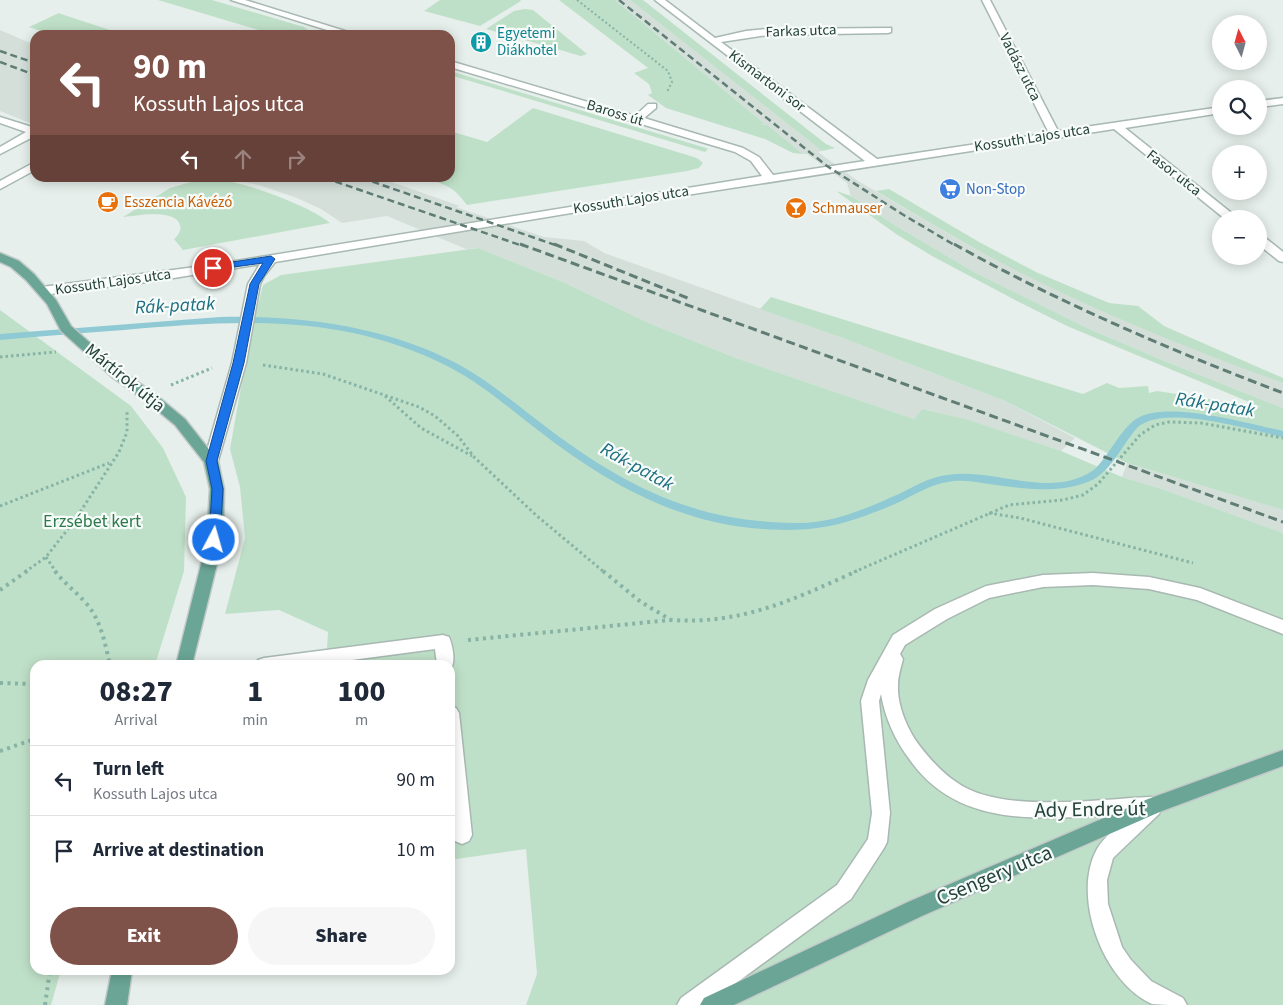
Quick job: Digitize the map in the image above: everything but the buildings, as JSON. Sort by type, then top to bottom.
[{"type":"main road","name":"Mártírok útja","points":[[0,257],[15,264],[30,277],[42,291],[66,328],[88,349],[180,422],[211,461],[217,489],[214,540],[185,660]]},
{"type":"main road","name":"Csengery utca","points":[[711,1005],[915,909],[1155,805],[1283,758]]},
{"type":"main road","points":[[116,1005],[121,975]]},
{"type":"street","points":[[235,0],[336,30]]},
{"type":"street","name":"Kismartoni sor","points":[[659,0],[875,163]]},
{"type":"street","name":"Vadász utca","points":[[986,0],[1055,135]]},
{"type":"street","name":"Farkas utca","points":[[714,42],[746,34],[768,32],[888,30]]},
{"type":"street","name":"Baross út","points":[[455,65],[744,152],[755,159],[770,178]]},
{"type":"street","points":[[1267,103],[1283,101]]},
{"type":"street","points":[[637,120],[652,106]]},
{"type":"street","name":"Kossuth Lajos utca","points":[[42,291],[96,285],[271,259],[770,178],[1212,111]]},
{"type":"street","points":[[0,120],[30,130]]},
{"type":"street","name":"Fasor utca","points":[[1117,126],[1222,210]]},
{"type":"street","points":[[0,151],[30,135]]},
{"type":"street","points":[[0,186],[30,168]]},
{"type":"street","points":[[1267,245],[1283,258]]},
{"type":"street","name":"Mártírok útja","points":[[211,461],[238,363],[258,275],[271,259]]},
{"type":"street","points":[[688,1005],[844,892],[877,842],[881,813],[870,701],[877,680],[899,640],[941,614],[986,592],[1043,581],[1093,579],[1149,584],[1200,594],[1283,627]]},
{"type":"street","name":"Ady Endre út","points":[[899,640],[889,687],[901,733],[914,754],[926,768],[962,796],[998,808],[1029,810],[1155,805]]},
{"type":"street","points":[[300,660],[443,642],[445,660]]},
{"type":"street","points":[[455,764],[462,835]]},
{"type":"street","name":"Ady Endre út","points":[[1155,805],[1105,853],[1097,880],[1098,904],[1113,952],[1124,967],[1144,988],[1176,1005]]},
{"type":"path","points":[[577,0],[662,66],[670,75],[671,86],[652,106]]},
{"type":"path","points":[[0,357],[56,352]]},
{"type":"path","points":[[261,365],[323,374],[420,407],[435,416],[458,436],[474,458],[537,516],[641,602],[671,620]]},
{"type":"path","points":[[151,398],[189,376],[218,366]]},
{"type":"path","points":[[382,394],[421,428],[474,458]]},
{"type":"path","points":[[0,590],[46,557],[75,520],[110,463],[117,456],[129,424],[127,411]]},
{"type":"path","points":[[443,642],[671,620],[706,623],[782,604],[1009,505],[1071,498],[1086,493],[1092,489],[1145,432],[1157,424],[1189,422],[1283,438]]},
{"type":"path","points":[[0,506],[110,463]]},
{"type":"path","points":[[989,513],[1020,518],[1193,563]]},
{"type":"path","points":[[46,557],[62,580],[87,604],[100,629],[109,660]]},
{"type":"path","points":[[0,683],[30,684]]},
{"type":"path","points":[[0,751],[30,741]]},
{"type":"path","points":[[45,1005],[49,975]]},
{"type":"shaded area","points":[[615,0],[630,0],[822,151],[818,152],[858,181],[959,240],[1022,273],[1129,322],[1283,383],[1283,408],[1087,328],[974,272],[893,224],[851,196],[847,183],[807,154],[803,154],[767,126],[762,126],[760,124],[763,122]]},
{"type":"shaded area","points":[[0,30],[30,43],[30,123],[0,111]]},
{"type":"shaded area","points":[[244,182],[391,182],[460,206],[456,207],[544,237],[584,241],[604,253],[840,337],[1005,401],[1075,438],[1061,451],[966,419],[922,409],[914,419],[736,358],[651,324],[563,282],[478,248],[466,249],[387,216],[342,223],[321,209],[297,198]]},
{"type":"shaded area","points":[[1127,463],[1283,510],[1283,533],[1162,489],[1122,477]]},
{"type":"green space","points":[[158,0],[212,0],[304,27],[308,30],[258,30]]},
{"type":"green space","points":[[440,0],[521,1],[480,26],[424,11]]},
{"type":"green space","points":[[559,0],[615,0],[764,123],[760,125],[767,125],[803,154],[793,153],[765,139],[666,108],[648,95],[652,93],[649,84],[634,73],[648,68]]},
{"type":"green space","points":[[630,0],[643,0],[826,144],[835,148],[822,151]]},
{"type":"green space","points":[[533,10],[587,54],[581,56],[486,29],[514,11]]},
{"type":"green space","points":[[59,13],[110,30],[38,30],[29,27]]},
{"type":"green space","points":[[455,73],[708,149],[705,152],[455,77]]},
{"type":"green space","points":[[533,108],[697,158],[703,163],[699,168],[687,171],[467,205],[457,193],[437,182],[455,182],[455,132],[487,142]]},
{"type":"green space","points":[[191,182],[234,182],[288,200],[330,223],[183,250],[174,239],[179,233],[180,225],[171,216],[154,214],[123,217],[170,188]]},
{"type":"green space","points":[[889,189],[979,242],[1038,273],[1109,303],[1138,306],[1164,326],[1283,378],[1283,383],[1150,332],[1021,273],[876,191]]},
{"type":"green space","points":[[836,191],[851,196],[893,224],[974,272],[1087,328],[1283,408],[1283,510],[1127,463],[1005,401],[840,337],[760,309],[771,297],[1083,394],[1107,383],[1119,388],[1148,386],[1149,393],[1157,391],[1261,407],[1067,326],[1017,301],[932,256],[896,234]]},
{"type":"green space","points":[[478,248],[563,282],[651,324],[736,358],[914,419],[922,409],[966,419],[1061,451],[1122,477],[1162,489],[1283,533],[1283,1005],[526,1005],[537,974],[526,849],[455,859],[455,660],[326,660],[328,632],[279,610],[225,614],[245,538],[240,487],[230,449],[250,336],[263,285],[281,275]]},
{"type":"green space","name":"Erzsébet kert","points":[[0,310],[131,406],[163,448],[186,497],[184,571],[157,660],[30,660],[30,975],[60,975],[51,1005],[0,1005]]},
{"type":"waterway","name":"Rák-patak","points":[[0,337],[187,322],[236,320],[290,321],[333,327],[376,337],[417,350],[466,372],[575,453],[633,488],[662,502],[693,513],[726,521],[761,526],[798,527],[838,521],[878,507],[930,483],[948,478],[972,478],[1040,486],[1062,485],[1084,480],[1105,465],[1134,426],[1147,417],[1177,414],[1195,416],[1283,434]]},
{"type":"railway","points":[[619,0],[827,166],[956,246]]},
{"type":"railway","points":[[0,51],[30,61]]},
{"type":"railway","points":[[0,62],[30,73]]},
{"type":"railway","points":[[337,182],[523,246]]},
{"type":"railway","points":[[374,182],[558,246]]},
{"type":"railway","points":[[520,244],[1283,522]]},
{"type":"railway","points":[[554,244],[690,299]]},
{"type":"railway","points":[[954,244],[1075,306],[1199,360],[1283,393]]},
{"type":"place","name":"Egyetemi Diákhotel","points":[[481,42]]},
{"type":"place","name":"Non-Stop","points":[[950,189]]},
{"type":"place","name":"Esszencia Kávézó","points":[[108,202]]},
{"type":"place","name":"Schmauser","points":[[796,208]]},
{"type":"route","points":[[213,268],[271,259],[258,275],[254,284],[238,363],[211,461],[217,489],[214,540]]}]
